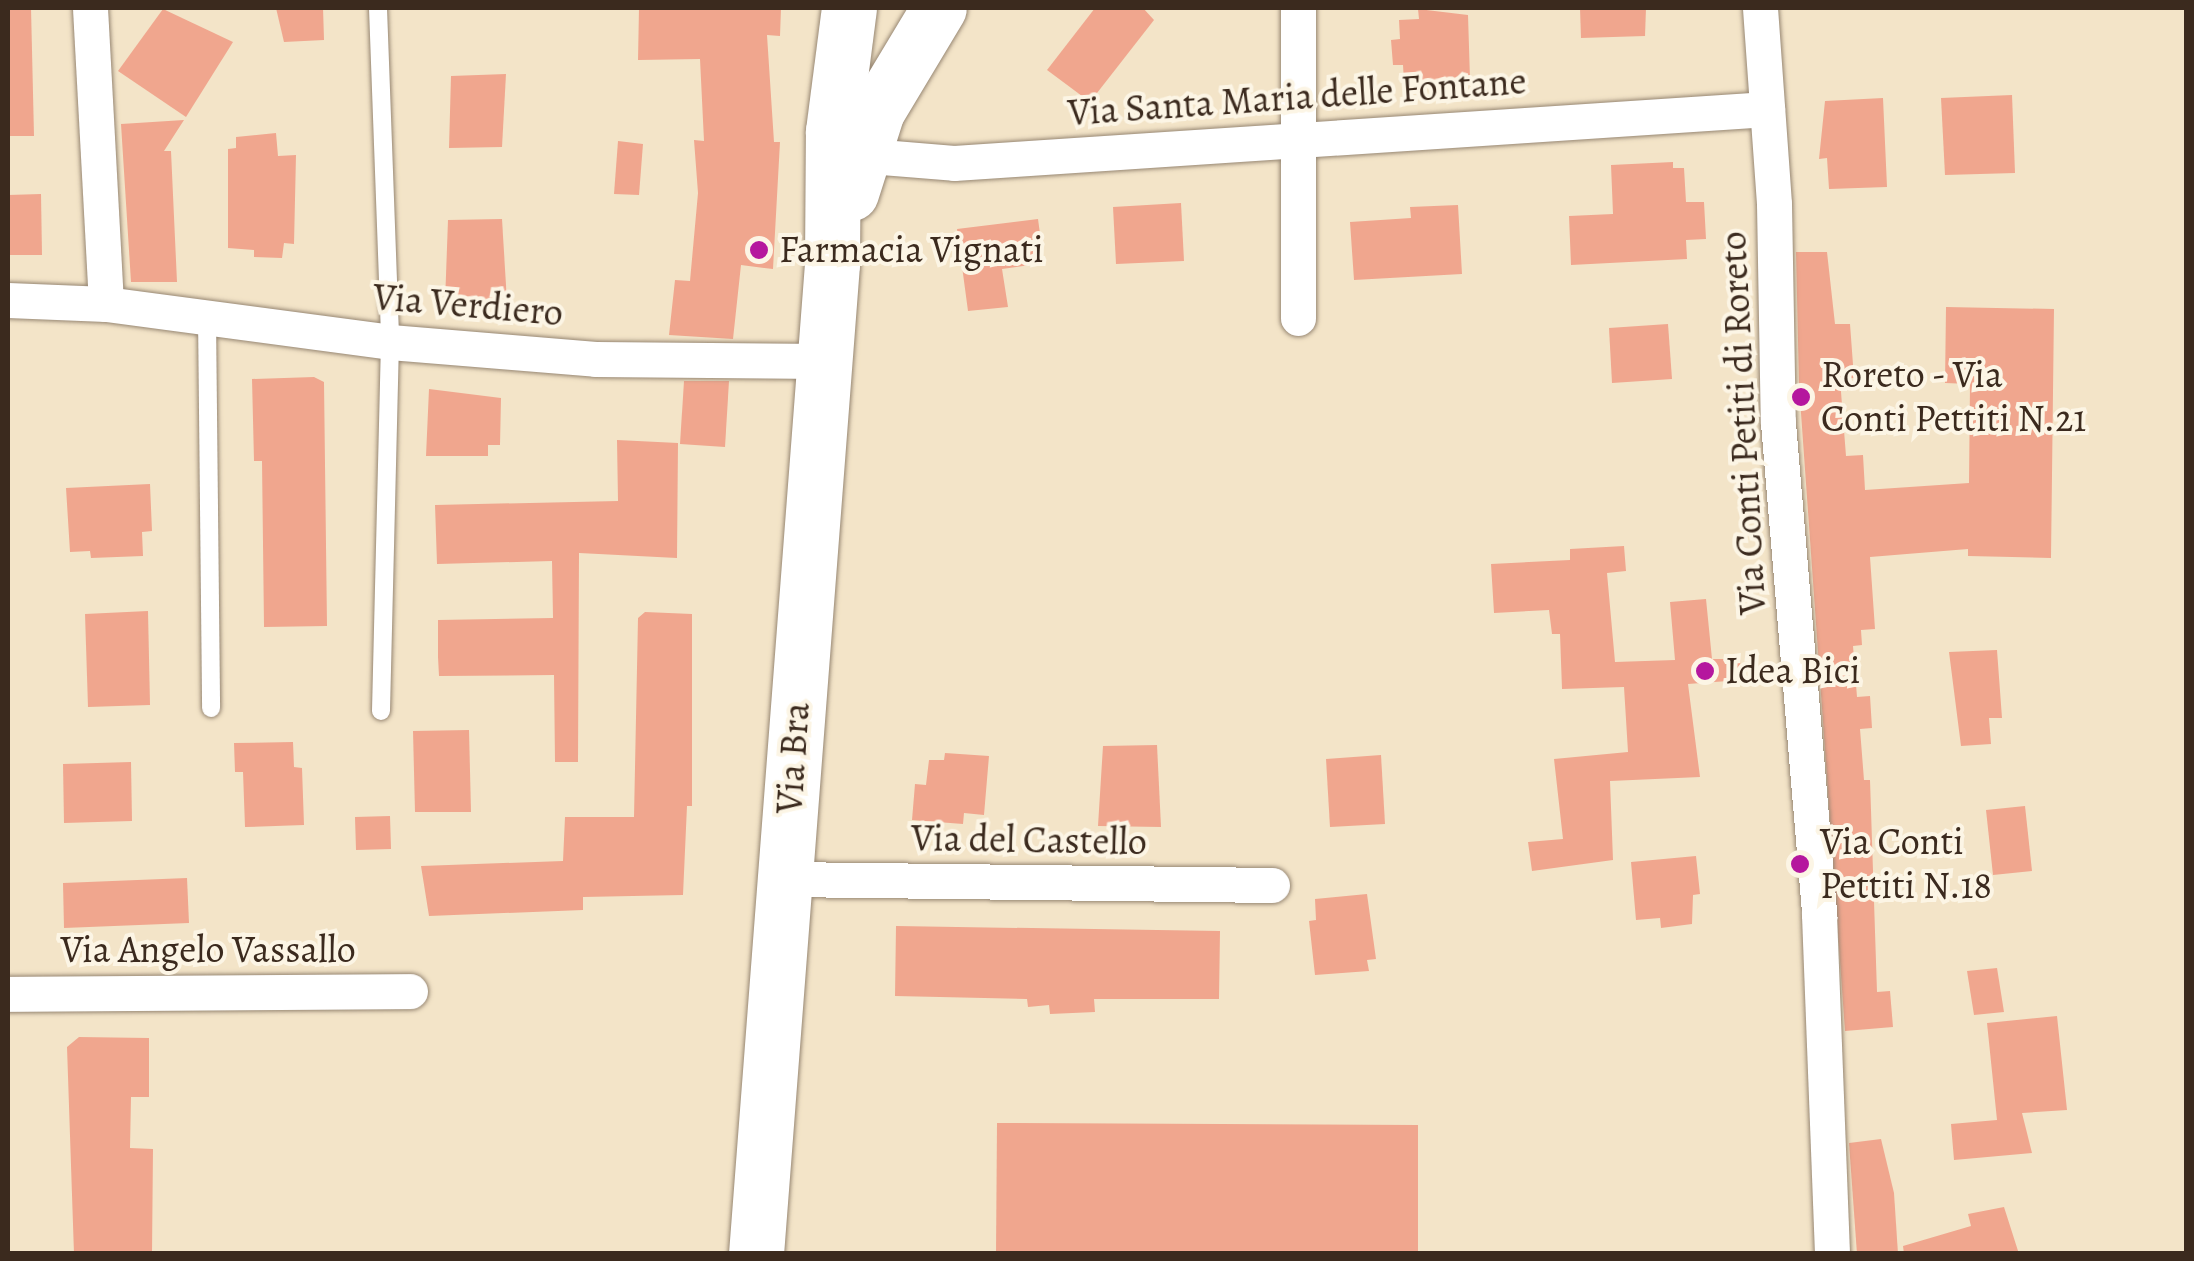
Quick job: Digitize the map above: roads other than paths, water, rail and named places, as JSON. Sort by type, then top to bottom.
[{"type":"main road","name":"Via Bra","points":[[756,1254],[832,264],[847,155],[849,8]]},
{"type":"main road","name":"Via Bra","points":[[847,155],[904,57],[939,8]]},
{"type":"street","points":[[90,8],[106,304]]},
{"type":"street","points":[[1298,8],[1298,318]]},
{"type":"street","name":"Via Conti Petiti di Roreto","points":[[1760,8],[1778,423],[1819,915],[1832,1254]]},
{"type":"street","name":"Via Santa Maria delle Fontane","points":[[847,155],[954,163],[1767,109]]},
{"type":"street","name":"Via Verdiero","points":[[8,300],[106,304],[390,342],[595,359],[824,361]]},
{"type":"street","name":"Via del Castello","points":[[784,879],[1272,885]]},
{"type":"street","name":"Via Angelo Vassallo","points":[[8,994],[410,991]]},
{"type":"lane","points":[[378,8],[390,342],[381,712]]},
{"type":"lane","points":[[206,316],[212,708]]},
{"type":"place","name":"Farmacia Vignati","points":[[759,250]]},
{"type":"place","name":"Roreto - Via Conti Pettiti N.21","points":[[1801,397]]},
{"type":"place","name":"Idea Bici","points":[[1705,671]]},
{"type":"place","name":"Via Conti Pettiti N.18","points":[[1800,864]]}]
